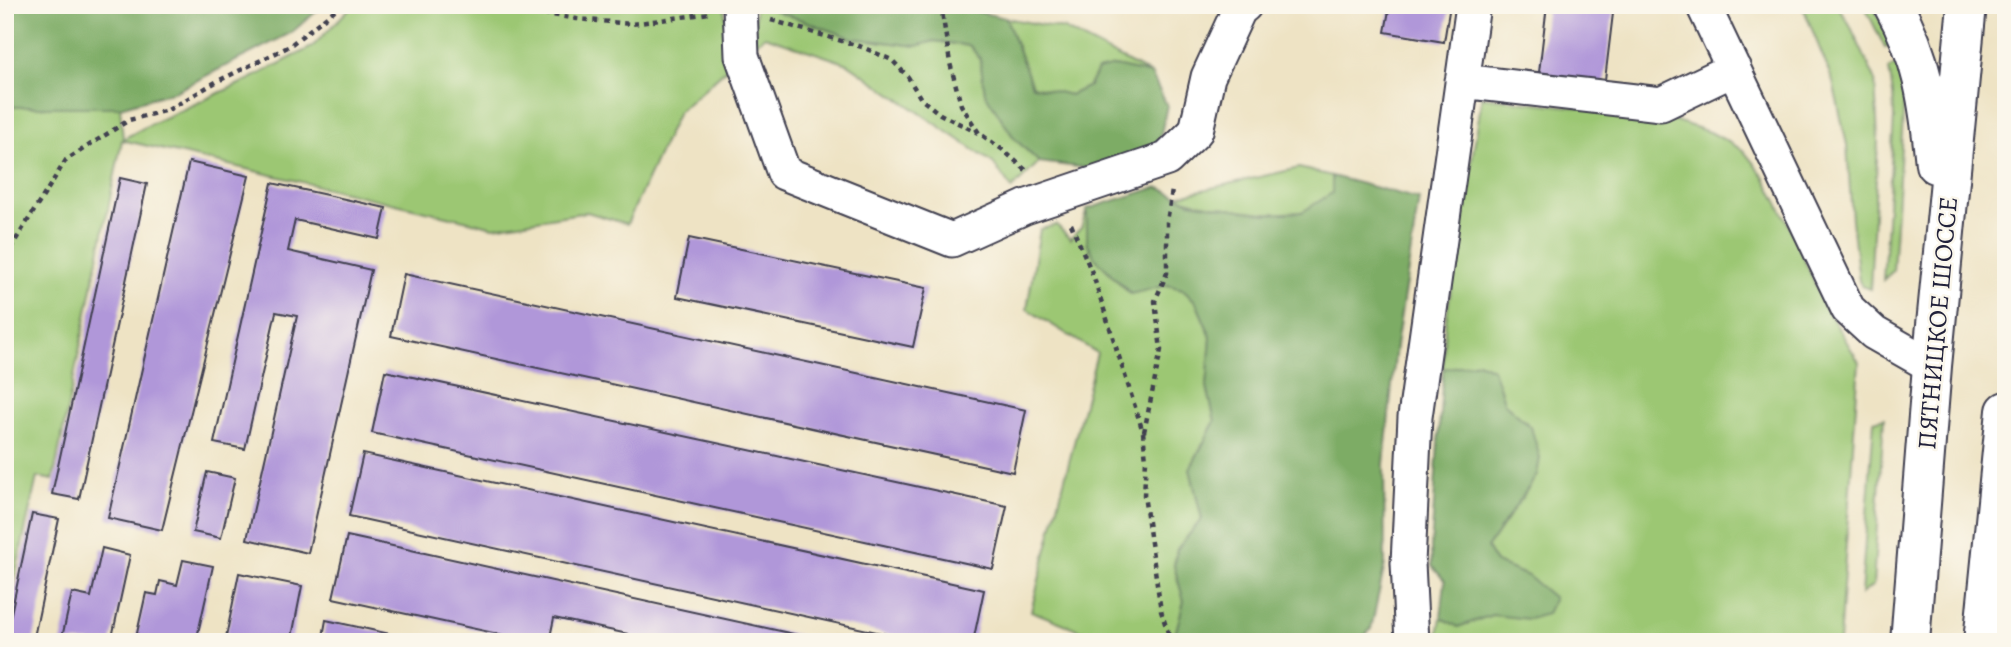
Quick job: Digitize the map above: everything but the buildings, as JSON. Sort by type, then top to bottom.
[{"type":"main road","points":[[1893,5],[1924,78],[1943,250]]},
{"type":"main road","name":"ПЯТНИЦКОЕ ШОССЕ","points":[[1910,642],[1932,366],[1967,5]]},
{"type":"main road","points":[[1983,642],[2006,411]]},
{"type":"lane","points":[[740,5],[742,56],[784,173],[952,240],[1025,208],[1167,159],[1196,131],[1208,77],[1234,7]]},
{"type":"lane","points":[[1412,642],[1408,564],[1415,417],[1473,5]]},
{"type":"lane","points":[[1703,5],[1848,309],[1874,333],[1932,366]]},
{"type":"lane","points":[[1462,80],[1661,104],[1734,69]]},
{"type":"path","points":[[5,257],[66,160],[129,120],[168,110],[216,82],[288,47],[341,6],[351,5]]},
{"type":"path","points":[[941,5],[950,63],[961,106],[979,133],[1003,150],[1055,198],[1070,221],[1093,275],[1143,432],[1146,460],[1144,495],[1161,611],[1171,642]]},
{"type":"path","points":[[1143,432],[1161,351],[1155,301],[1167,273],[1167,222],[1178,148]]},
{"type":"green space","points":[[5,5],[324,5],[291,33],[176,91],[120,107],[5,107]]},
{"type":"green space","points":[[353,5],[724,5],[731,65],[678,112],[627,224],[587,212],[494,227],[122,140],[53,480],[37,477],[5,622],[5,107],[120,107],[123,139],[312,47]]},
{"type":"green space","points":[[755,5],[852,38],[917,46],[934,41],[970,46],[980,59],[985,93],[1014,138],[1039,162],[1012,189],[993,163],[848,64],[765,36],[755,44]]},
{"type":"green space","points":[[760,5],[947,5],[1006,18],[1032,86],[1070,95],[1089,86],[1097,70],[1115,66],[1151,74],[1167,105],[1160,139],[1131,164],[1086,168],[1039,162],[1014,138],[985,93],[980,59],[970,46],[934,41],[917,46],[852,38]]},
{"type":"green space","points":[[1801,5],[1837,5],[1849,23],[1875,79],[1878,141],[1870,289],[1862,286],[1859,281],[1847,145],[1833,82]]},
{"type":"green space","points":[[1864,5],[1873,5],[1892,45],[1885,48]]},
{"type":"green space","points":[[1006,18],[1064,29],[1151,74],[1115,66],[1097,70],[1089,86],[1070,95],[1032,86]]},
{"type":"green space","points":[[1898,64],[1903,78],[1904,101],[1893,271],[1883,280],[1894,118],[1889,69]]},
{"type":"green space","points":[[1482,97],[1664,117],[1712,133],[1743,150],[1764,176],[1826,308],[1859,362],[1839,642],[1437,642],[1441,617],[1458,627],[1492,615],[1528,576],[1496,563],[1487,548],[1537,475],[1531,427],[1505,404],[1493,369],[1478,362],[1443,369],[1445,326]]},
{"type":"green space","points":[[1299,168],[1332,176],[1332,193],[1313,207],[1300,212],[1237,210],[1176,196]]},
{"type":"green space","points":[[1332,176],[1419,199],[1396,346],[1384,464],[1385,564],[1371,629],[1359,642],[1176,642],[1175,635],[1184,601],[1174,566],[1177,549],[1202,519],[1190,469],[1215,421],[1207,387],[1211,337],[1196,302],[1183,289],[1167,285],[1131,294],[1095,258],[1087,242],[1087,209],[1158,187],[1190,202],[1266,214],[1302,212],[1332,193]]},
{"type":"green space","points":[[1087,209],[1087,242],[1095,258],[1130,294],[1167,285],[1183,289],[1196,302],[1211,337],[1207,387],[1215,421],[1190,469],[1202,519],[1177,550],[1174,566],[1184,601],[1175,635],[1176,642],[1110,642],[1031,611],[1097,353],[1027,309],[1040,229],[1057,225],[1070,239],[1081,228]]},
{"type":"green space","points":[[1478,362],[1493,369],[1505,404],[1531,427],[1540,458],[1537,475],[1487,548],[1496,563],[1528,576],[1554,598],[1547,614],[1529,619],[1492,615],[1458,627],[1441,617],[1445,581],[1432,566],[1443,369]]},
{"type":"green space","points":[[1884,418],[1873,586],[1861,594],[1874,421]]}]
